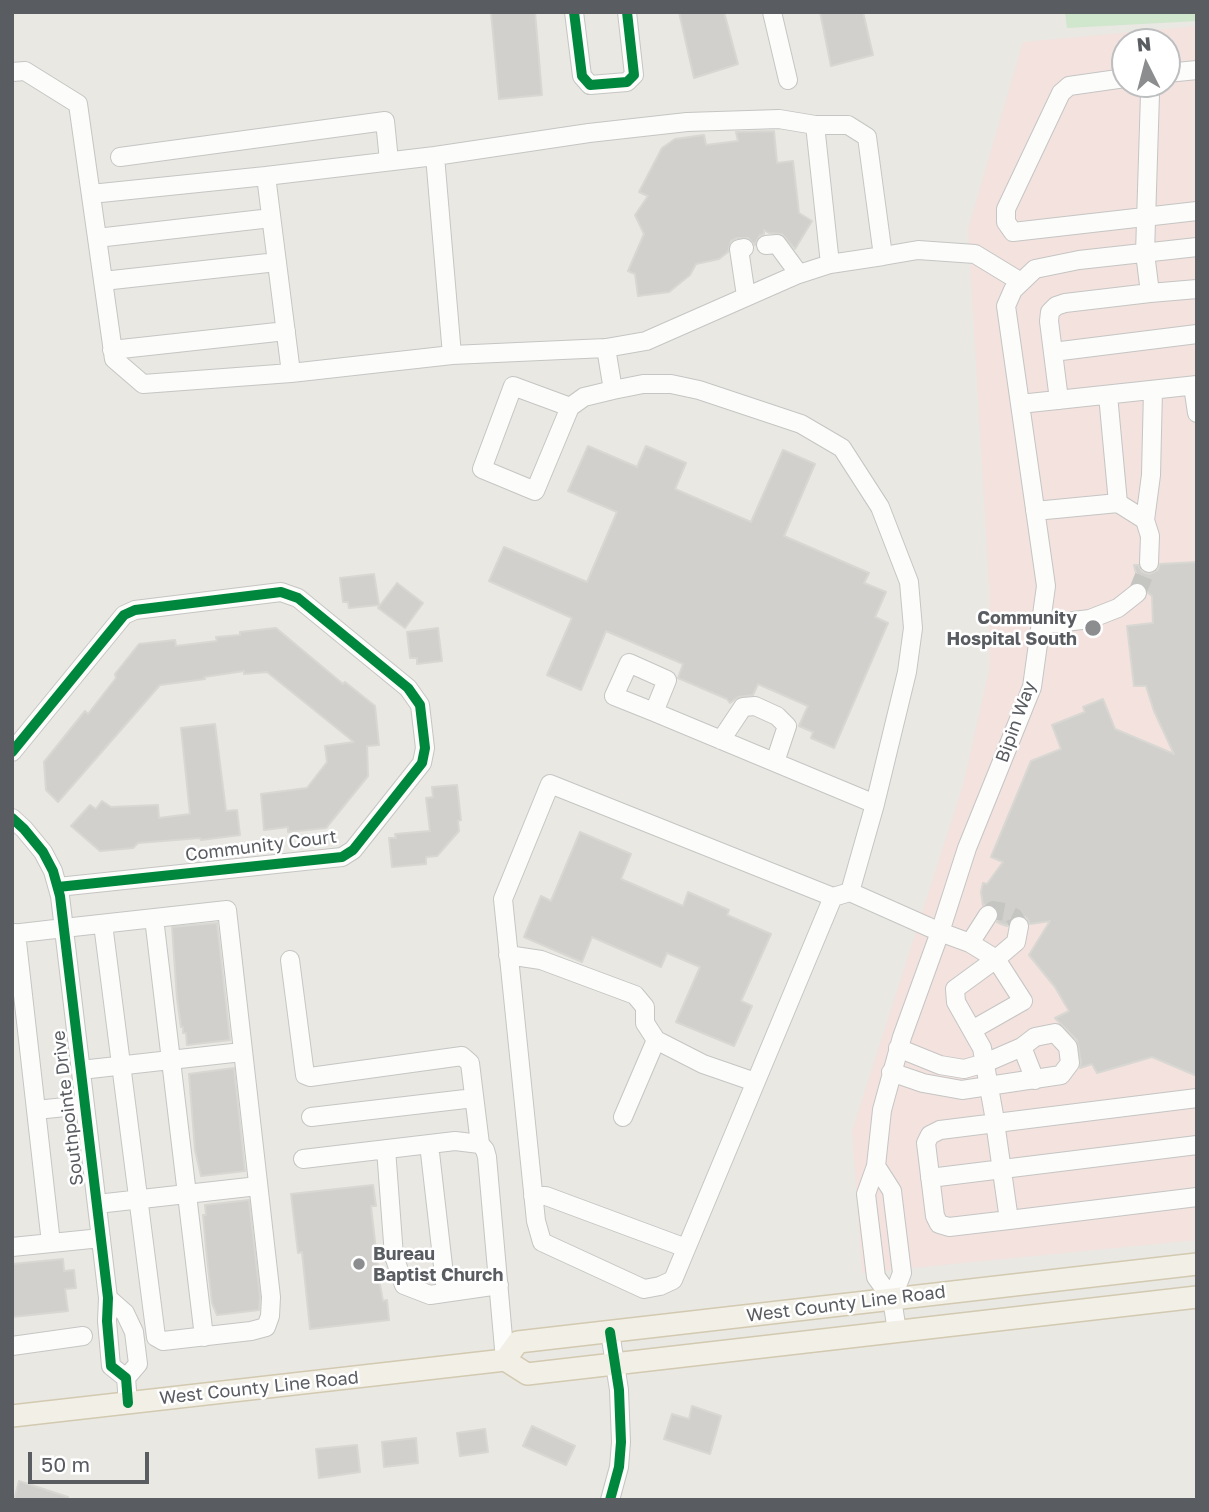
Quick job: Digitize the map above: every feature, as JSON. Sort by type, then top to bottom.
[{"type":"main road","name":"West County Line Road","points":[[505,1360],[518,1342],[1197,1264]]},
{"type":"main road","name":"West County Line Road","points":[[12,1416],[505,1360],[527,1374],[1197,1297]]},
{"type":"street","points":[[574,12],[582,76],[590,85],[627,82],[634,75],[627,12]]},
{"type":"street","points":[[772,12],[789,80]]},
{"type":"street","points":[[12,72],[25,71],[78,104],[114,359],[143,384],[291,373],[453,355],[606,348],[646,341],[799,274],[830,264],[918,250],[975,254],[1021,282],[1035,269],[1079,260],[1197,247]]},
{"type":"street","points":[[1111,80],[1069,86],[1061,93],[1006,209],[1006,222],[1013,232],[1197,211]]},
{"type":"street","points":[[1150,98],[1145,253],[1150,293]]},
{"type":"street","points":[[91,194],[435,156],[589,133],[687,122],[779,118],[815,125],[848,125],[866,137],[883,256]]},
{"type":"street","points":[[120,157],[385,121],[389,161]]},
{"type":"street","points":[[815,125],[830,264]]},
{"type":"street","points":[[435,156],[453,355]]},
{"type":"street","points":[[266,176],[291,373]]},
{"type":"street","points":[[97,238],[271,218]]},
{"type":"street","points":[[766,245],[777,244],[799,274]]},
{"type":"street","points":[[744,248],[739,249],[747,296]]},
{"type":"street","points":[[103,281],[277,262]]},
{"type":"street","name":"Bipin Way","points":[[892,1299],[876,1278],[866,1194],[876,1166],[879,1132],[891,1072],[967,848],[1032,687],[1046,586],[1006,306],[1013,290],[1021,282]]},
{"type":"street","points":[[1059,400],[1049,321],[1056,306],[1197,289]]},
{"type":"street","points":[[112,350],[286,331]]},
{"type":"street","points":[[1053,352],[1197,334]]},
{"type":"street","points":[[606,348],[613,390]]},
{"type":"street","points":[[570,407],[513,386],[482,470],[535,491],[570,407],[584,397],[613,390],[643,384],[670,384],[699,390],[801,424],[842,448],[880,507],[909,582],[913,628],[907,672],[875,804],[850,892]]},
{"type":"street","points":[[1020,404],[1195,386],[1197,412]]},
{"type":"street","points":[[1149,563],[1150,536],[1145,520],[1151,475],[1153,390]]},
{"type":"street","points":[[1108,395],[1118,503]]},
{"type":"street","points":[[1035,511],[1118,503],[1145,520]]},
{"type":"street","name":"Community Court","points":[[12,752],[124,615],[135,610],[281,592],[298,598],[413,692],[421,710],[425,748],[423,760],[353,850],[342,857],[58,887]]},
{"type":"street","points":[[1040,625],[1090,619],[1118,608],[1137,593]]},
{"type":"street","points":[[721,740],[743,707],[755,706],[777,716],[787,726],[775,762]]},
{"type":"street","points":[[654,712],[875,804]]},
{"type":"street","points":[[832,897],[673,1280],[644,1289],[542,1242],[533,1196],[503,899],[550,784],[832,897],[850,892],[970,943],[996,959],[1023,1001],[972,1030]]},
{"type":"street","name":"Southpointe Drive","points":[[12,818],[43,852],[58,887],[108,1298],[111,1366],[126,1378]]},
{"type":"street","points":[[51,1243],[14,934],[227,910],[271,1297],[270,1317],[265,1327],[163,1341],[156,1337],[103,924]]},
{"type":"street","points":[[970,943],[988,915]]},
{"type":"street","points":[[154,918],[204,1337]]},
{"type":"street","points":[[1009,1220],[982,1048],[956,1002],[955,989],[1016,942],[1019,926]]},
{"type":"street","points":[[508,956],[541,960],[635,995],[645,1007],[645,1023],[656,1040],[703,1064],[755,1082]]},
{"type":"street","points":[[290,960],[305,1074],[310,1077],[462,1056],[470,1063],[480,1144],[487,1157],[505,1360]]},
{"type":"street","points":[[891,1072],[923,1083],[962,1090],[1061,1075],[1070,1063],[1068,1047],[1055,1032],[1035,1037],[985,1063],[964,1069],[940,1065],[898,1048]]},
{"type":"street","points":[[623,1117],[656,1040]]},
{"type":"street","points":[[1022,1046],[1035,1080]]},
{"type":"street","points":[[81,1070],[242,1052]]},
{"type":"street","points":[[312,1117],[474,1098]]},
{"type":"street","points":[[1197,1098],[940,1130],[930,1135],[926,1143],[935,1216],[939,1224],[949,1227],[1197,1197]]},
{"type":"street","points":[[36,1110],[85,1105]]},
{"type":"street","points":[[303,1159],[454,1141],[480,1144]]},
{"type":"street","points":[[429,1144],[446,1292]]},
{"type":"street","points":[[930,1178],[1197,1145]]},
{"type":"street","points":[[386,1149],[394,1256],[404,1285],[430,1294],[499,1285]]},
{"type":"street","points":[[876,1166],[892,1191],[902,1273],[892,1299],[897,1331]]},
{"type":"street","points":[[97,1204],[258,1186]]},
{"type":"street","points":[[533,1196],[546,1196],[686,1248]]},
{"type":"street","points":[[12,1247],[101,1238]]},
{"type":"street","name":"Southpointe Drive","points":[[108,1298],[125,1313],[134,1332],[138,1364],[126,1378],[128,1403]]},
{"type":"street","points":[[610,1332],[619,1391],[621,1442],[619,1467],[610,1500]]},
{"type":"street","points":[[12,1346],[83,1336]]},
{"type":"shaded area","name":"Community Hospital South","points":[[1197,26],[1197,1240],[862,1273],[852,1131],[963,785],[989,671],[989,586],[968,229],[1023,42],[1111,34],[1111,98],[1181,98],[1181,28],[1175,28]]},
{"type":"green space","points":[[1065,12],[1197,12],[1197,21],[1067,28]]},
{"type":"building","points":[[491,12],[535,12],[542,95],[499,99]]},
{"type":"building","points":[[679,12],[724,12],[738,64],[694,78]]},
{"type":"building","points":[[820,12],[863,12],[873,55],[831,66]]},
{"type":"building","points":[[774,131],[777,163],[793,161],[799,213],[812,221],[795,249],[782,234],[764,230],[755,245],[748,238],[737,238],[731,241],[728,252],[719,259],[696,264],[690,275],[669,292],[638,296],[635,274],[628,271],[644,234],[635,215],[648,196],[639,192],[662,148],[675,139],[704,135],[706,145],[738,141],[736,132]]},
{"type":"building","points":[[588,446],[637,467],[646,446],[686,463],[675,489],[751,522],[783,450],[815,464],[784,536],[869,573],[864,583],[886,592],[875,617],[888,623],[834,748],[811,738],[813,732],[799,726],[808,706],[758,684],[753,695],[738,697],[730,703],[727,699],[678,678],[683,664],[606,631],[581,690],[547,675],[572,618],[489,581],[504,547],[587,582],[617,512],[568,491]]},
{"type":"building","points":[[1197,562],[1197,1076],[1152,1057],[1097,1073],[1092,1064],[1080,1068],[1077,1040],[1055,1018],[1069,1011],[1055,987],[1029,955],[1050,921],[1030,924],[1027,918],[1020,915],[1011,918],[1007,926],[1001,924],[997,922],[998,909],[989,904],[983,905],[981,892],[983,883],[987,884],[1003,862],[991,857],[1031,761],[1061,749],[1052,725],[1085,712],[1083,707],[1103,699],[1115,729],[1174,754],[1154,711],[1146,686],[1134,686],[1127,626],[1153,623],[1152,596],[1145,585],[1138,582],[1134,565],[1149,574],[1158,570],[1160,564]]},
{"type":"building","points":[[374,574],[379,605],[349,608],[348,602],[343,602],[340,578]]},
{"type":"building","points":[[397,583],[423,603],[405,628],[378,608]]},
{"type":"building","points":[[276,628],[343,684],[345,682],[375,706],[379,745],[367,746],[368,776],[326,828],[288,832],[288,827],[264,830],[261,794],[307,788],[327,762],[325,746],[354,742],[267,672],[244,674],[244,671],[160,685],[58,802],[46,790],[44,762],[85,711],[88,714],[139,644],[175,640],[176,646],[217,641],[216,637],[240,635],[240,632]]},
{"type":"building","points":[[438,628],[442,661],[417,664],[417,658],[410,658],[407,632]]},
{"type":"building","points":[[215,724],[226,811],[237,810],[240,835],[138,843],[133,848],[100,851],[71,826],[90,805],[96,809],[102,801],[111,807],[158,805],[159,818],[190,814],[181,728]]},
{"type":"building","points":[[457,785],[461,820],[458,821],[459,831],[437,856],[426,857],[426,864],[392,867],[389,838],[396,838],[395,834],[430,831],[426,798],[433,797],[432,787]]},
{"type":"building","points":[[580,832],[631,854],[621,879],[683,906],[688,892],[729,910],[727,915],[771,934],[741,1001],[752,1006],[734,1046],[676,1022],[700,967],[667,953],[661,967],[592,937],[582,962],[524,937],[541,896],[551,901]]},
{"type":"building","points":[[217,923],[230,1040],[187,1045],[186,1033],[183,1033],[181,1027],[177,998],[172,927]]},
{"type":"building","points":[[234,1068],[245,1171],[201,1176],[195,1150],[189,1074]]},
{"type":"building","points":[[373,1185],[376,1206],[371,1206],[380,1285],[383,1301],[387,1300],[389,1320],[310,1329],[302,1252],[298,1253],[291,1194]]},
{"type":"building","points":[[249,1200],[260,1297],[259,1310],[217,1315],[212,1303],[206,1249],[203,1215],[206,1215],[205,1205]]},
{"type":"building","points":[[63,1259],[64,1271],[74,1270],[76,1288],[65,1289],[68,1311],[12,1317],[12,1264]]},
{"type":"building","points":[[692,1406],[721,1416],[710,1454],[664,1439],[672,1414],[689,1419]]},
{"type":"building","points":[[532,1426],[575,1446],[566,1465],[523,1446]]},
{"type":"building","points":[[485,1429],[488,1452],[460,1456],[457,1433]]},
{"type":"building","points":[[416,1438],[418,1463],[384,1467],[382,1442]]},
{"type":"building","points":[[357,1445],[360,1472],[319,1478],[316,1449]]},
{"type":"building","points":[[19,1481],[68,1497],[68,1500],[14,1500]]},
{"type":"tunnel","points":[[1137,593],[1149,563]]},
{"type":"tunnel","points":[[988,915],[993,910],[1004,912],[1014,917],[1019,926]]},
{"type":"cycle path","points":[[574,12],[582,76],[590,85],[627,82],[634,75],[627,12]]},
{"type":"cycle path","points":[[12,752],[124,615],[135,610],[281,592],[298,598],[408,688],[420,705],[425,748],[422,763],[353,850],[342,857],[58,887]]},
{"type":"cycle path","points":[[12,818],[43,852],[53,871],[60,896],[108,1298],[111,1366],[126,1378],[128,1403]]},
{"type":"cycle path","points":[[610,1332],[619,1390],[621,1442],[619,1467],[610,1500]]},
{"type":"place","name":"Community Hospital South","points":[[1093,628]]},
{"type":"place","name":"Bureau Baptist Church","points":[[359,1264]]}]
